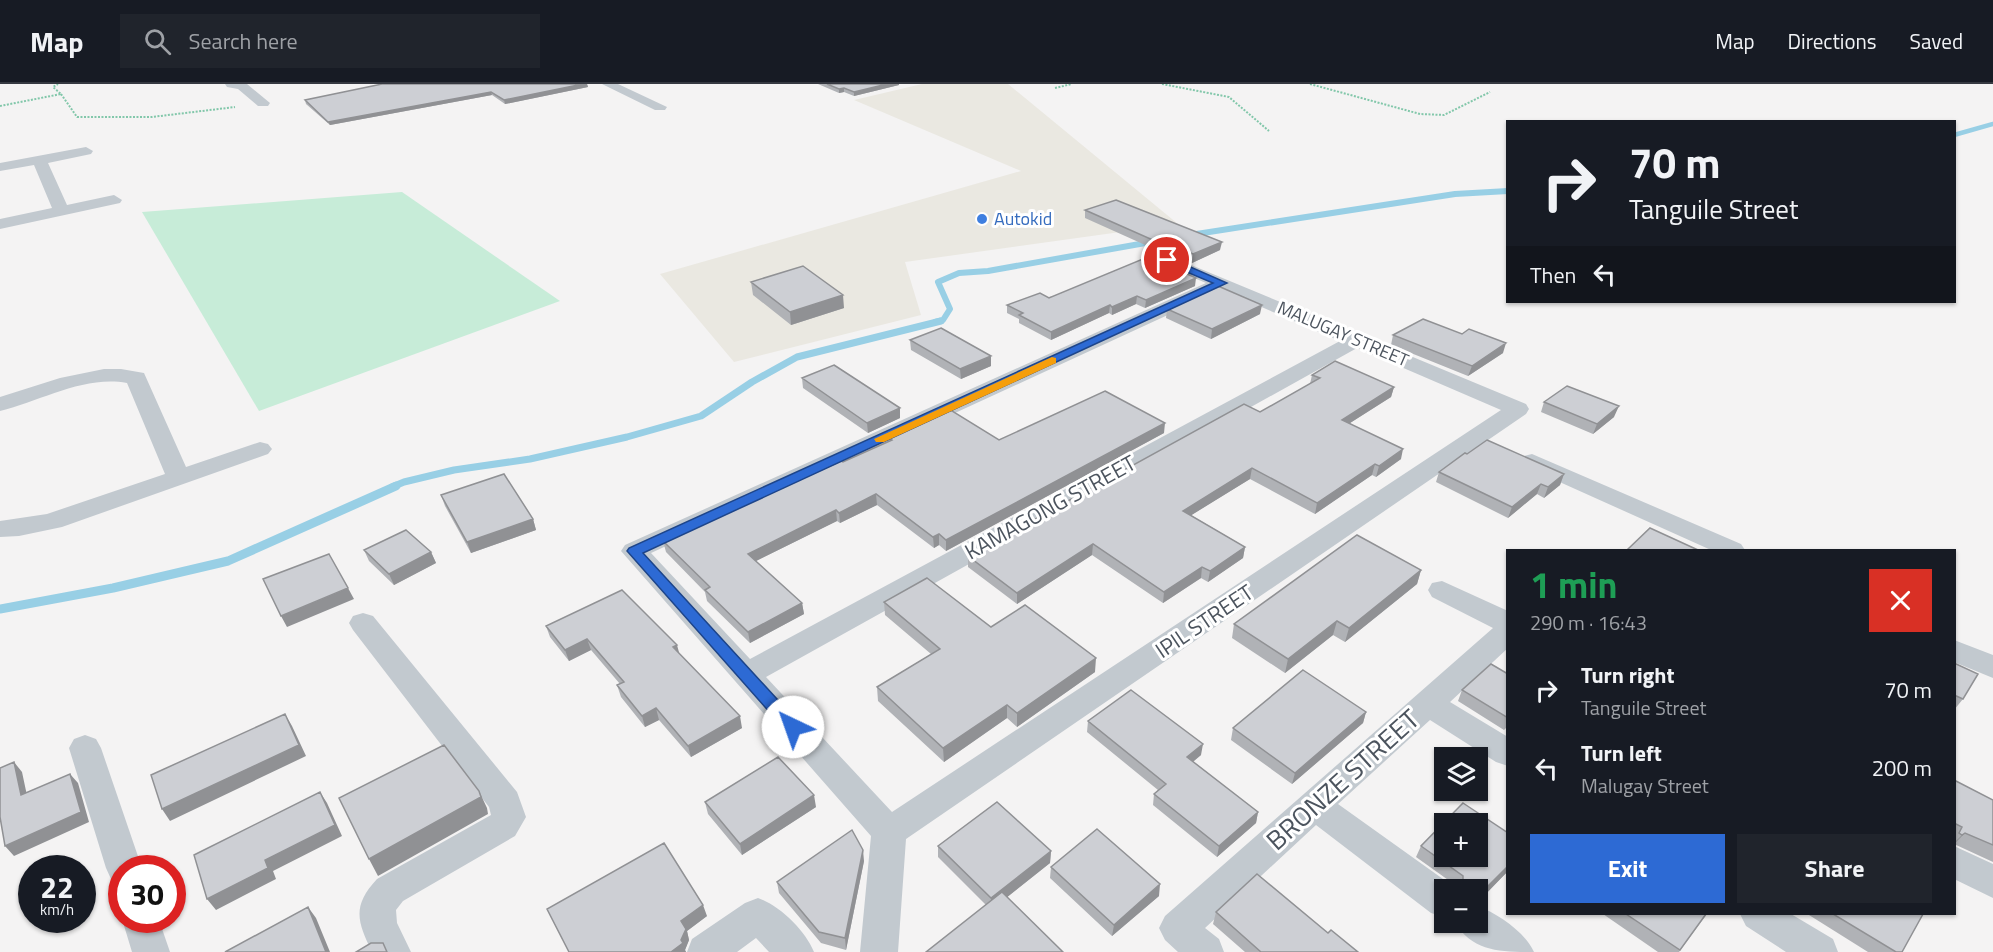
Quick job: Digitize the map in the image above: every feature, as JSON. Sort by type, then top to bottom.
[{"type":"street","points":[[231,84],[242,86],[263,103]]},
{"type":"street","points":[[608,84],[660,107]]},
{"type":"street","points":[[0,167],[86,151]]},
{"type":"street","points":[[39,160],[61,212]]},
{"type":"street","points":[[0,224],[114,200]]},
{"type":"street","name":"MALUGAY STREET","points":[[1167,260],[1518,409]]},
{"type":"street","points":[[878,952],[889,832],[634,551],[1222,283]]},
{"type":"street","name":"KAMAGONG STREET","points":[[745,675],[1356,340]]},
{"type":"street","points":[[0,404],[100,375],[122,374],[136,378],[178,477]]},
{"type":"street","name":"IPIL STREET","points":[[889,832],[1496,445],[1518,409]]},
{"type":"street","points":[[1496,445],[1730,549]]},
{"type":"street","points":[[0,529],[35,526],[53,521],[260,449]]},
{"type":"street","points":[[1442,590],[1506,622]]},
{"type":"street","points":[[363,623],[505,802],[509,817],[503,826],[390,890],[379,901],[375,917],[392,952]]},
{"type":"street","name":"BRONZE STREET","points":[[1191,940],[1315,806],[1506,633]]},
{"type":"street","points":[[1956,651],[1993,667]]},
{"type":"street","points":[[1430,704],[1506,752]]},
{"type":"street","points":[[85,748],[120,855]]},
{"type":"street","points":[[1315,806],[1434,894]]},
{"type":"street","points":[[1956,862],[1993,882]]},
{"type":"street","points":[[706,952],[758,915],[795,952]]},
{"type":"street","points":[[1761,915],[1819,952]]},
{"type":"street","points":[[1488,932],[1515,952]]},
{"type":"street","points":[[144,933],[151,952]]},
{"type":"path","points":[[58,84],[53,87],[61,94],[77,117],[152,117],[263,103]]},
{"type":"path","points":[[1054,88],[1072,84]]},
{"type":"path","points":[[1162,84],[1229,97],[1269,130]]},
{"type":"path","points":[[1310,84],[1420,114],[1444,115],[1490,92]]},
{"type":"path","points":[[0,106],[61,94]]},
{"type":"shaded area","points":[[922,84],[1008,84],[1178,224],[905,262],[921,315],[734,362],[660,274],[1021,171],[854,100]]},
{"type":"green space","points":[[402,192],[560,301],[259,411],[142,212]]},
{"type":"building","points":[[382,84],[583,84],[504,100],[491,92],[328,122],[305,100]]},
{"type":"building","points":[[827,84],[887,84],[854,92]]},
{"type":"building","points":[[1116,200],[1222,242],[1193,254],[1169,244],[1164,245],[1085,210]]},
{"type":"building","points":[[1150,256],[1186,271],[1183,272],[1196,278],[1146,300],[1137,296],[1112,307],[1110,305],[1051,332],[1019,315],[1023,313],[1007,305],[1040,293],[1049,298]]},
{"type":"building","points":[[803,266],[843,295],[790,312],[751,282]]},
{"type":"building","points":[[1218,286],[1262,305],[1212,329],[1167,309]]},
{"type":"building","points":[[1423,319],[1462,334],[1469,329],[1506,343],[1472,366],[1393,335]]},
{"type":"building","points":[[941,328],[991,356],[960,369],[910,340]]},
{"type":"building","points":[[1335,361],[1394,387],[1342,420],[1403,449],[1379,466],[1375,464],[1317,503],[1252,468],[1183,511],[1245,547],[1210,571],[1202,567],[1164,592],[1093,544],[1017,593],[968,556],[1244,404],[1260,412],[1320,378],[1312,375]]},
{"type":"building","points":[[834,365],[900,408],[867,423],[802,378]]},
{"type":"building","points":[[1567,386],[1619,406],[1597,424],[1544,402]]},
{"type":"building","points":[[1105,391],[1165,423],[946,540],[939,534],[933,537],[876,494],[839,513],[836,510],[748,554],[802,603],[748,632],[705,590],[710,587],[663,541],[892,440],[887,436],[949,409],[999,440]]},
{"type":"building","points":[[1487,440],[1564,474],[1548,487],[1541,484],[1512,507],[1439,472]]},
{"type":"building","points":[[504,474],[533,519],[467,542],[441,495]]},
{"type":"building","points":[[1650,528],[1696,549],[1628,549]]},
{"type":"building","points":[[406,530],[431,552],[389,574],[364,550]]},
{"type":"building","points":[[1357,535],[1421,570],[1349,628],[1337,621],[1288,659],[1234,624]]},
{"type":"building","points":[[329,554],[348,588],[281,616],[263,579]]},
{"type":"building","points":[[927,578],[991,627],[1025,605],[1096,658],[1017,713],[1007,705],[943,748],[877,687],[940,649],[884,602]]},
{"type":"building","points":[[622,590],[677,645],[673,647],[740,716],[688,746],[656,708],[642,716],[617,685],[624,682],[587,639],[565,650],[546,626]]},
{"type":"building","points":[[1491,664],[1506,673],[1506,717],[1462,690]]},
{"type":"building","points":[[1956,664],[1978,674],[1963,699],[1956,696]]},
{"type":"building","points":[[1303,670],[1366,712],[1295,773],[1233,728]]},
{"type":"building","points":[[1131,690],[1203,744],[1187,757],[1258,812],[1219,846],[1154,794],[1166,784],[1088,721]]},
{"type":"building","points":[[285,714],[299,745],[162,809],[151,775]]},
{"type":"building","points":[[444,745],[479,791],[481,797],[369,859],[339,798]]},
{"type":"building","points":[[778,757],[814,795],[740,844],[705,802]]},
{"type":"building","points":[[14,762],[21,795],[70,774],[81,812],[5,846],[0,817],[0,768]]},
{"type":"building","points":[[1956,781],[1993,800],[1993,845],[1965,833],[1962,835],[1959,833],[1962,827],[1956,824]]},
{"type":"building","points":[[320,792],[335,825],[265,860],[268,868],[207,899],[194,855]]},
{"type":"building","points":[[997,802],[1051,851],[991,898],[938,846]]},
{"type":"building","points":[[1463,803],[1478,813],[1453,813]]},
{"type":"building","points":[[1488,820],[1506,832],[1506,868],[1488,886],[1488,879],[1463,879],[1463,876],[1450,867],[1488,867]]},
{"type":"building","points":[[1097,829],[1160,884],[1114,925],[1051,867]]},
{"type":"building","points":[[852,830],[863,850],[845,938],[819,932],[777,882]]},
{"type":"building","points":[[1434,833],[1434,855],[1421,846]]},
{"type":"building","points":[[664,843],[703,905],[681,921],[686,929],[681,940],[683,943],[671,952],[569,952],[547,909]]},
{"type":"building","points":[[1257,874],[1328,933],[1331,930],[1358,952],[1261,952],[1216,912]]},
{"type":"building","points":[[1002,892],[1063,952],[926,952]]},
{"type":"building","points":[[308,907],[326,952],[225,952]]},
{"type":"building","points":[[1628,915],[1705,915],[1680,950]]},
{"type":"building","points":[[1835,915],[1922,915],[1902,952],[1896,952]]},
{"type":"building","points":[[371,943],[383,943],[387,952],[356,952]]},
{"type":"waterway","points":[[1956,134],[1993,124]]},
{"type":"waterway","points":[[1190,235],[1455,194],[1506,191]]},
{"type":"waterway","points":[[935,322],[943,320],[950,309],[938,282],[959,273],[988,271],[1151,242]]},
{"type":"waterway","points":[[392,487],[454,470],[530,459],[627,437],[701,416],[752,382],[797,357],[941,321]]},
{"type":"waterway","points":[[0,609],[113,588],[228,561],[396,486]]},
{"type":"slow traffic","points":[[880,439],[1052,361]]},
{"type":"place","name":"Autokid","points":[[982,219]]},
{"type":"route","points":[[793,727],[634,551],[1222,283],[1167,260]]}]
